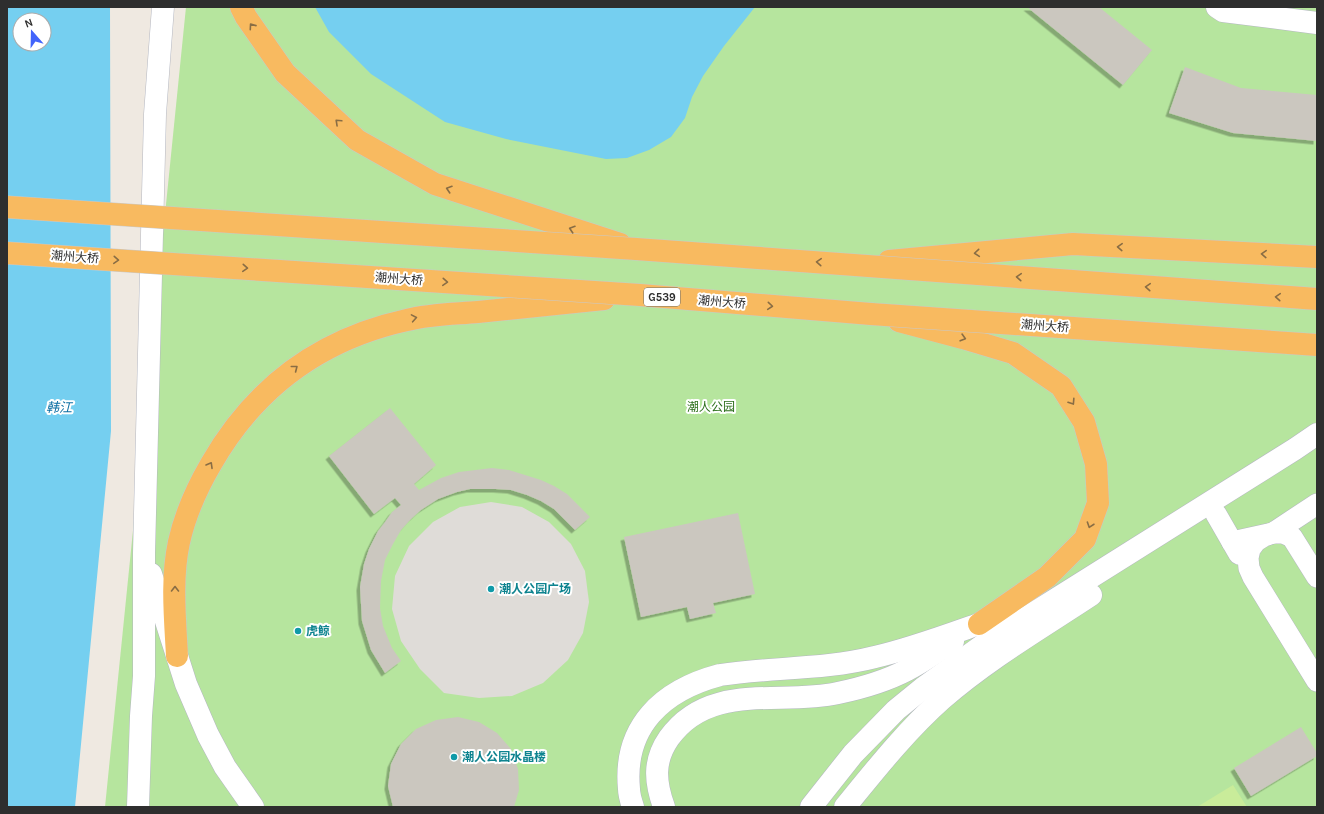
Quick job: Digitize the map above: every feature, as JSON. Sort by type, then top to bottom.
[{"type":"highway","points":[[242,7],[246,17],[285,73],[357,140],[435,184],[636,249]]},
{"type":"highway","points":[[7,207],[636,249],[1317,299]]},
{"type":"highway","points":[[852,265],[1073,244],[1317,257]]},
{"type":"highway","name":"潮州大桥","points":[[7,253],[640,295],[871,314],[1317,345]]},
{"type":"highway","points":[[177,656],[175,570],[178,542],[186,517],[206,472],[222,445],[245,414],[271,387],[301,363],[334,345],[370,330],[407,320],[442,314],[476,312],[640,295]]},
{"type":"highway","points":[[871,314],[1013,353],[1061,386],[1084,422],[1096,464],[1098,503],[1085,539],[1047,577],[979,624]]},
{"type":"street","points":[[138,807],[144,676],[144,553],[155,114],[163,7]]},
{"type":"street","points":[[1216,7],[1223,11],[1317,24]]},
{"type":"street","points":[[811,807],[853,754],[896,710],[923,688],[986,643],[1317,434]]},
{"type":"street","points":[[845,807],[878,766],[912,728],[943,699],[976,672],[1005,651],[1317,448]]},
{"type":"street","points":[[1252,577],[1248,558],[1250,549],[1256,541],[1273,533],[1317,504]]},
{"type":"street","points":[[1216,514],[1252,577],[1317,681]]},
{"type":"street","points":[[1232,542],[1273,533],[1282,533],[1292,537],[1317,577]]},
{"type":"street","points":[[144,553],[186,684],[208,735],[225,767],[254,807]]},
{"type":"street","points":[[633,807],[629,789],[629,764],[633,743],[649,716],[675,692],[708,678],[720,675],[825,666],[874,658],[922,644],[979,624]]},
{"type":"street","points":[[664,807],[658,786],[657,772],[663,748],[684,721],[698,712],[731,700],[818,696],[873,684],[922,662],[979,624]]},
{"type":"green space","name":"潮人公园","points":[[186,7],[1317,7],[1317,807],[105,807]]},
{"type":"green space","points":[[1233,785],[1247,807],[1197,807]]},
{"type":"shaded area","name":"潮人公园广场","points":[[491,502],[522,507],[549,522],[571,544],[585,571],[589,602],[583,633],[568,660],[543,683],[512,696],[479,698],[444,693],[420,669],[401,641],[392,609],[395,576],[409,546],[433,522],[460,507]]},
{"type":"water","name":"韩江","points":[[7,7],[110,7],[111,431],[75,807],[7,807]]},
{"type":"water","points":[[315,7],[755,7],[724,46],[703,76],[692,97],[685,118],[671,137],[649,150],[627,158],[606,159],[506,139],[445,122],[371,74],[329,32]]},
{"type":"building","points":[[1027,7],[1099,7],[1152,50],[1123,85]]},
{"type":"building","points":[[1185,67],[1241,88],[1317,95],[1317,141],[1233,133],[1169,113]]},
{"type":"building","points":[[390,408],[436,465],[414,484],[419,490],[441,478],[459,472],[492,468],[509,470],[541,480],[554,486],[567,494],[590,517],[575,530],[554,509],[541,501],[511,490],[496,489],[470,489],[457,492],[438,499],[421,510],[401,530],[385,560],[381,581],[380,608],[383,626],[392,648],[401,661],[385,673],[371,650],[362,621],[360,587],[364,564],[369,549],[378,531],[392,512],[401,505],[395,498],[374,514],[329,456]]},
{"type":"building","points":[[738,513],[755,594],[713,603],[716,613],[690,619],[687,607],[641,617],[624,537]]},
{"type":"building","name":"潮人公园水晶楼","points":[[458,717],[479,722],[497,733],[511,749],[518,769],[519,790],[514,807],[393,807],[388,786],[391,764],[401,744],[416,729],[436,720]]},
{"type":"building","points":[[1301,727],[1317,753],[1317,756],[1251,796],[1234,768]]},
{"type":"place","name":"潮人公园广场","points":[[491,589]]},
{"type":"place","name":"虎鲸","points":[[298,631]]},
{"type":"place","name":"潮人公园水晶楼","points":[[454,757]]}]
